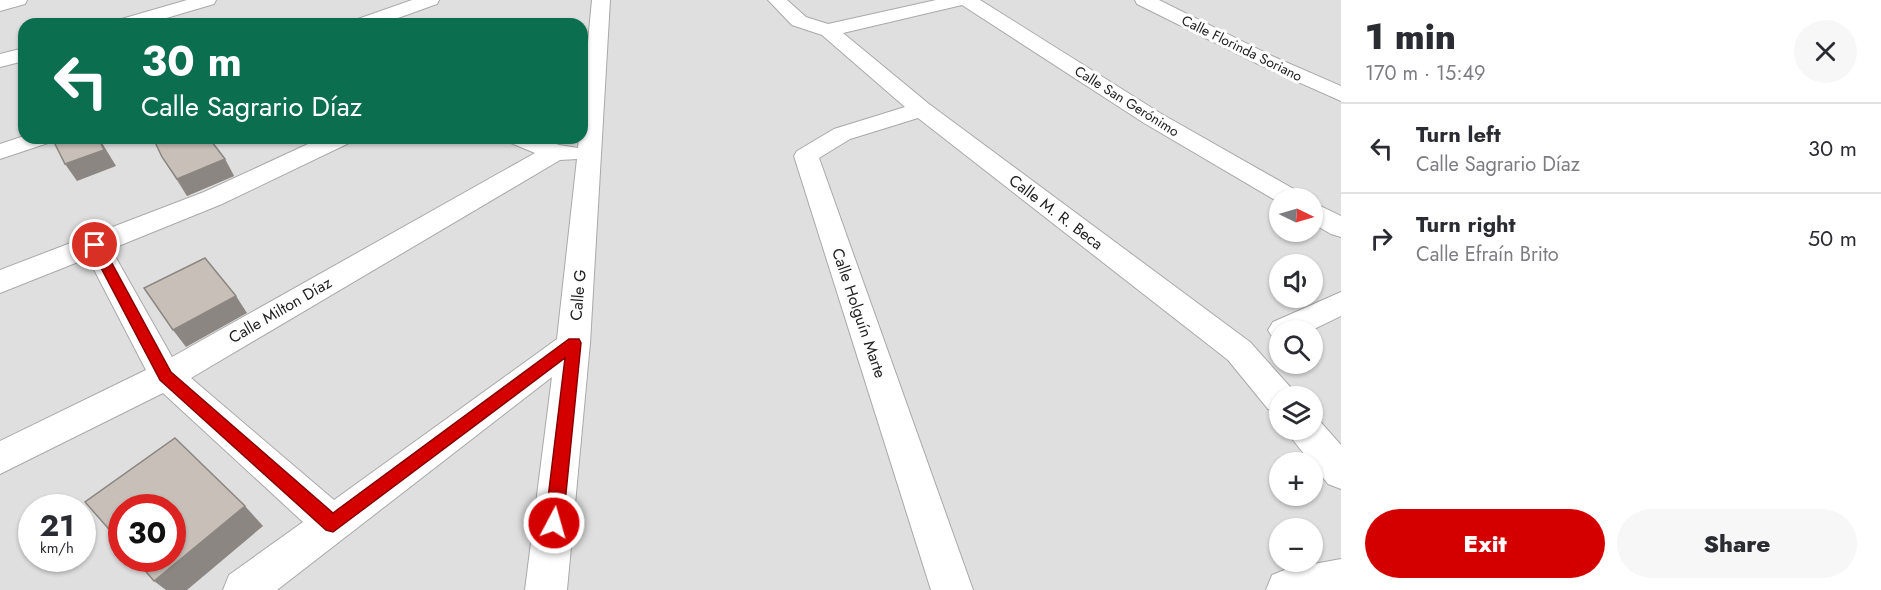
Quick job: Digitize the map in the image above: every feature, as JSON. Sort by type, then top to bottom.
[{"type":"street","points":[[0,5],[18,0]]},
{"type":"street","points":[[146,18],[207,0]]},
{"type":"street","points":[[379,18],[430,0]]},
{"type":"street","name":"Calle G","points":[[546,590],[574,343],[591,156],[601,0]]},
{"type":"street","points":[[777,0],[798,22],[813,28],[828,30],[962,0]]},
{"type":"street","name":"Calle San Gerónimo","points":[[967,0],[1152,118],[1273,188]]},
{"type":"street","name":"Calle Florinda Soriano","points":[[1144,0],[1267,61],[1341,94]]},
{"type":"street","name":"Calle M. R. Beca","points":[[828,30],[921,110],[1239,351],[1269,386]]},
{"type":"street","points":[[0,61],[18,56]]},
{"type":"street","name":"Calle Holguín Marte","points":[[921,110],[842,134],[806,156],[952,590]]},
{"type":"street","points":[[0,152],[23,144]]},
{"type":"street","points":[[0,282],[213,198],[328,144]]},
{"type":"street","points":[[534,144],[555,152],[591,156]]},
{"type":"street","name":"Calle Milton Díaz","points":[[0,458],[166,376],[555,152]]},
{"type":"street","points":[[1323,217],[1341,228]]},
{"type":"street","points":[[95,245],[166,376],[333,524]]},
{"type":"street","points":[[1305,320],[1341,303]]},
{"type":"street","points":[[1239,351],[1269,337]]},
{"type":"street","points":[[244,590],[574,343]]},
{"type":"street","points":[[1314,440],[1341,472]]},
{"type":"street","points":[[1287,590],[1341,579]]},
{"type":"shaded area","points":[[0,0],[1341,0],[1341,590],[0,590]]},
{"type":"building","points":[[55,144],[101,144],[104,150],[65,164]]},
{"type":"building","points":[[156,144],[214,144],[225,159],[177,179]]},
{"type":"building","points":[[205,258],[236,296],[173,330],[144,288]]},
{"type":"building","points":[[175,438],[245,506],[186,555],[186,494],[108,494],[108,528],[96,514],[96,494]]},
{"type":"building","points":[[146,572],[165,572],[154,581]]},
{"type":"route","points":[[95,245],[166,376],[333,524],[574,343],[554,523]]}]
